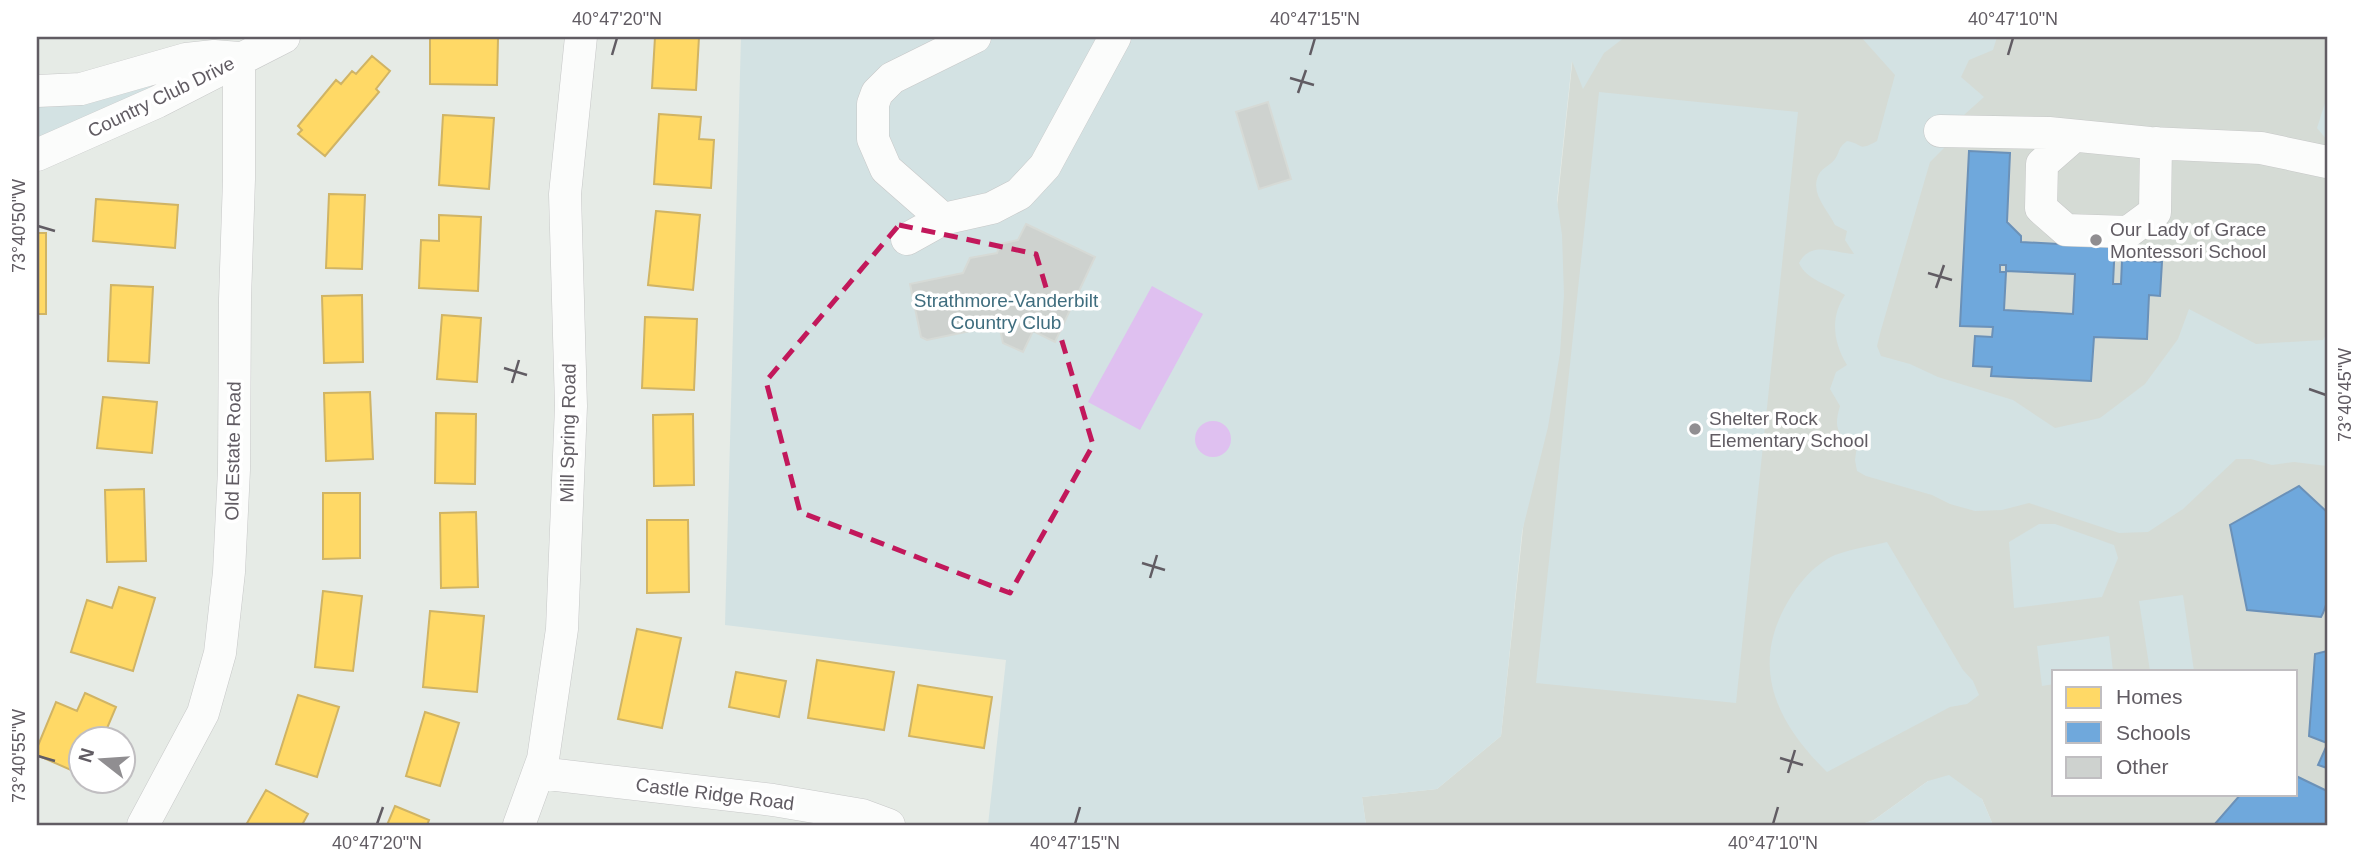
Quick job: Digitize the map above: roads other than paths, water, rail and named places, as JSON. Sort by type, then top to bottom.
[{"type":"street","name":"Country Club Drive","points":[[37,155],[157,102],[284,37]]},
{"type":"street","name":"Mill Spring Road","points":[[519,825],[538,773],[558,667],[562,629],[571,406],[565,194],[581,37]]},
{"type":"street","points":[[943,219],[886,169],[873,139],[873,104],[877,93],[892,78],[975,37]]},
{"type":"street","points":[[907,239],[943,219],[992,208],[1019,194],[1045,166],[1115,37]]},
{"type":"street","points":[[37,91],[81,89],[186,59],[214,56],[239,58]]},
{"type":"street","name":"Old Estate Road","points":[[143,825],[203,713],[221,640],[229,572],[234,470],[239,58]]},
{"type":"street","points":[[1940,131],[2261,148],[2327,162]]},
{"type":"street","points":[[2074,136],[2042,164],[2041,208],[2066,230],[2128,232],[2155,212],[2156,143]]},
{"type":"street","name":"Castle Ridge Road","points":[[538,773],[773,800],[862,815],[888,825]]},
{"type":"place","name":"Our Lady of Grace Montessori School","points":[[2096,240]]},
{"type":"place","name":"Shelter Rock Elementary School","points":[[1695,429]]},
{"type":"park label","name":"Strathmore-Vanderbilt Country Club","points":[[1006,311]]}]
